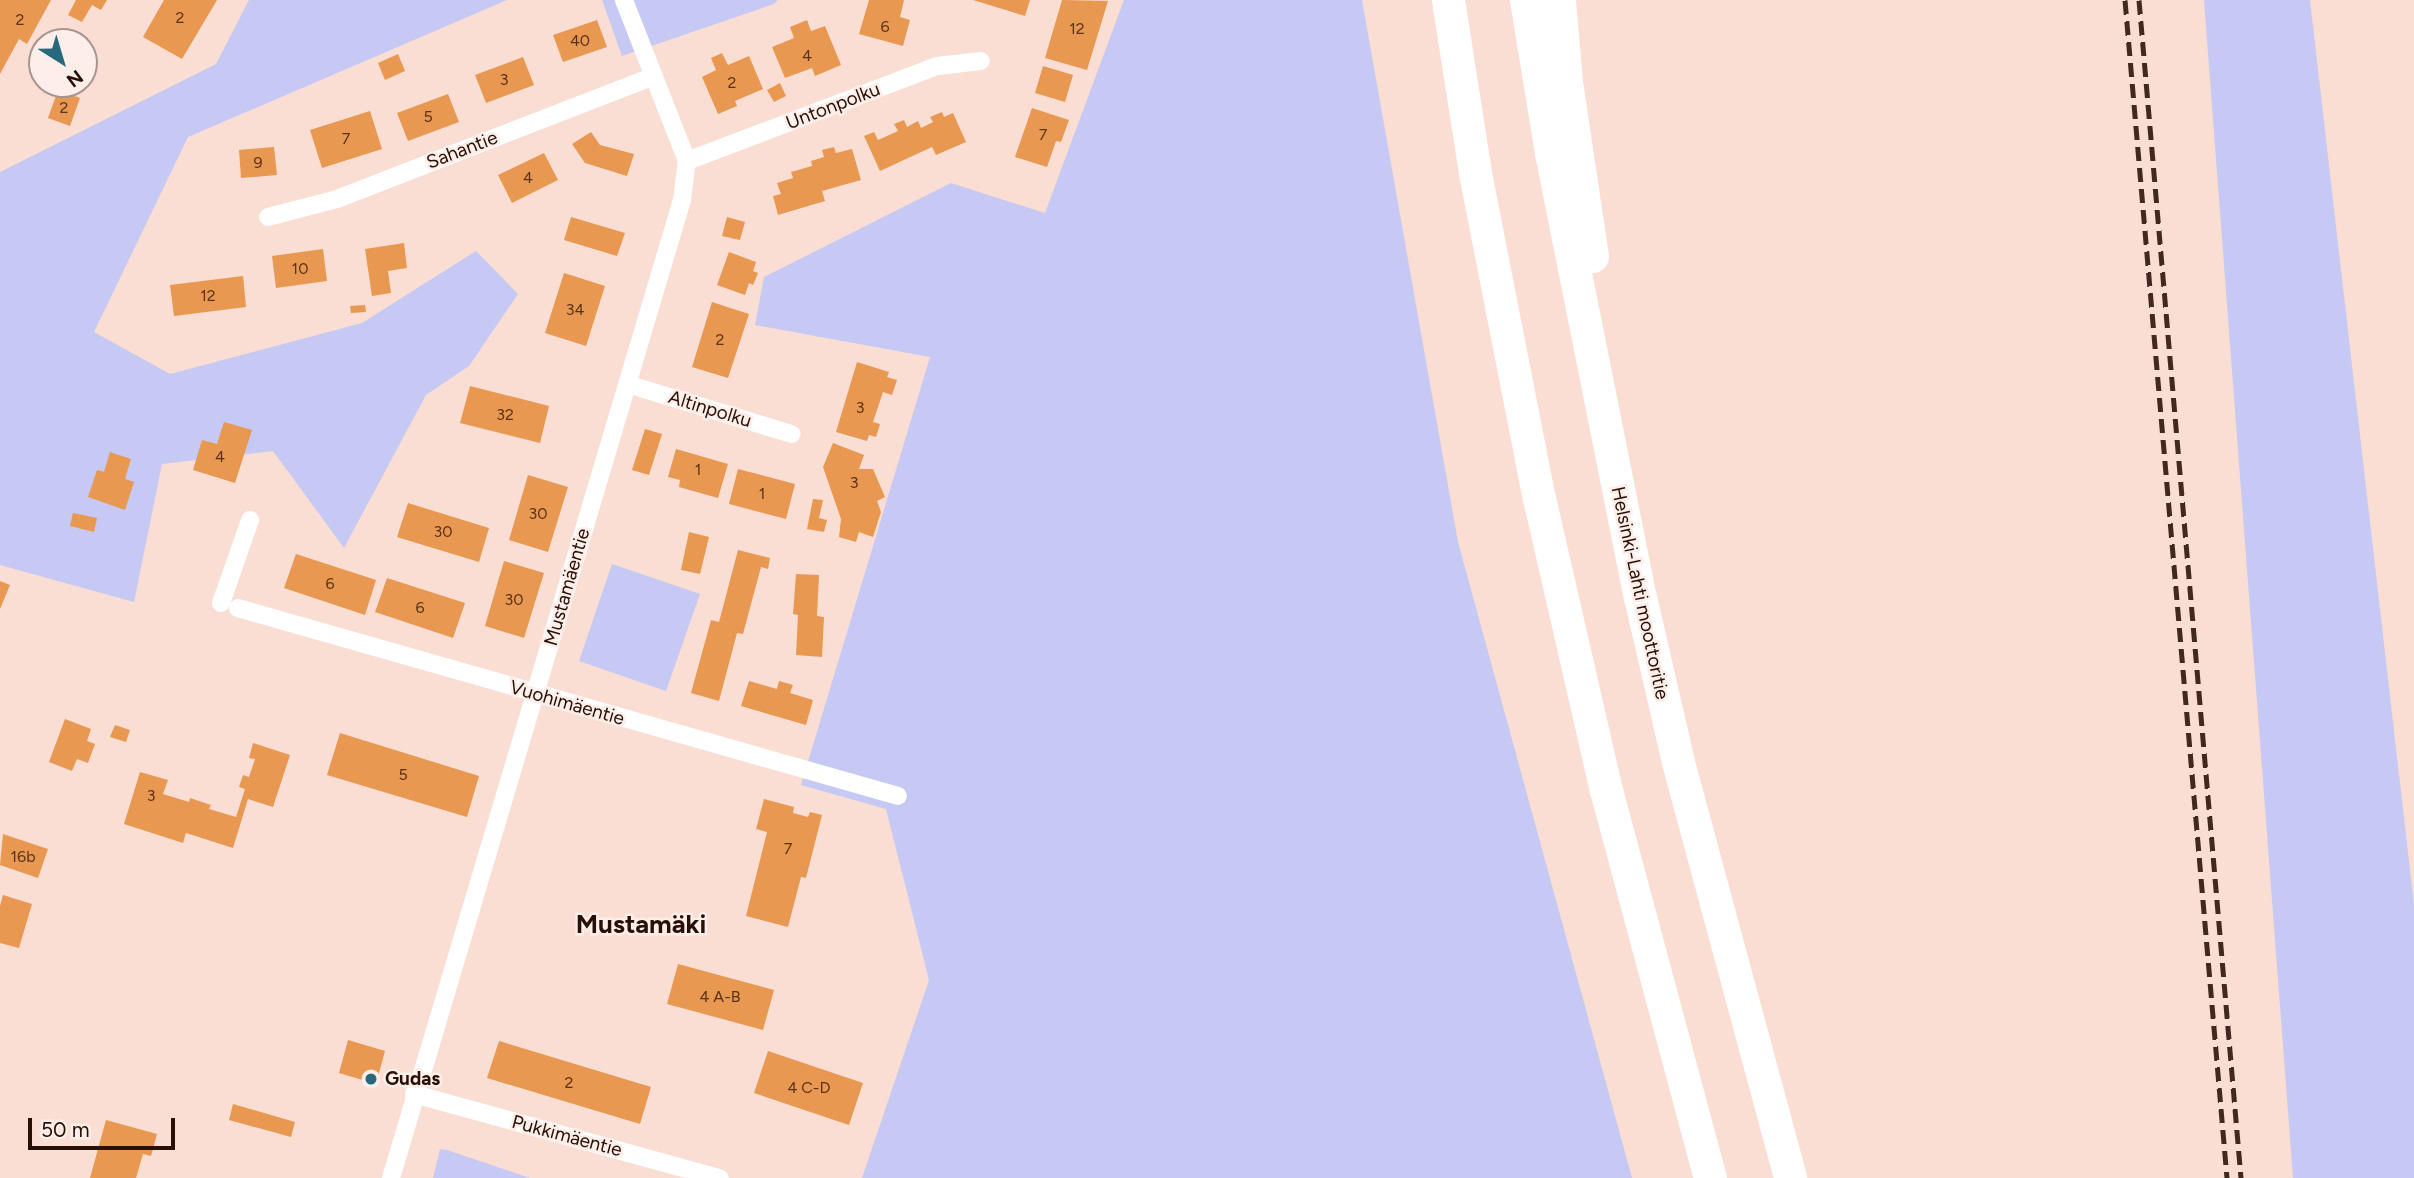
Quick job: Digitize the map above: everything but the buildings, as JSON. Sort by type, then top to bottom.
[{"type":"highway","points":[[1437,0],[1475,173],[1539,498],[1605,790],[1710,1178]]},
{"type":"highway","points":[[1448,0],[1475,173]]},
{"type":"highway","name":"Helsinki-Lahti moottoritie","points":[[1526,0],[1551,153],[1594,376],[1678,762],[1790,1178]]},
{"type":"highway","points":[[1559,0],[1566,82],[1599,296],[1594,376]]},
{"type":"street","name":"Mustamäentie","points":[[391,1178],[682,200],[687,161],[624,0]]},
{"type":"street","name":"Untonpolku","points":[[687,161],[937,66],[981,61]]},
{"type":"street","name":"Sahantie","points":[[268,217],[337,199],[654,76]]},
{"type":"street","name":"Altinpolku","points":[[627,384],[792,434]]},
{"type":"street","name":"Vuohimäentie","points":[[250,520],[230,605],[898,796]]},
{"type":"street","name":"Pukkimäentie","points":[[414,1094],[720,1178]]},
{"type":"shaded area","points":[[249,0],[507,0],[188,137],[94,332],[170,374],[362,323],[476,251],[518,294],[469,366],[426,395],[344,548],[273,451],[162,464],[134,602],[0,565],[0,172],[216,64]]},
{"type":"shaded area","points":[[602,0],[778,0],[774,4],[622,56]]},
{"type":"shaded area","points":[[1124,0],[1362,0],[1458,542],[1632,1178],[862,1178],[929,980],[886,809],[801,785],[930,357],[755,325],[764,277],[951,183],[1045,213]]},
{"type":"shaded area","points":[[2204,0],[2310,0],[2414,905],[2414,1178],[2293,1178]]},
{"type":"shaded area","points":[[612,564],[700,594],[666,691],[579,661]]},
{"type":"shaded area","points":[[440,1149],[447,1150],[530,1178],[433,1178]]},
{"type":"railway","points":[[2125,0],[2227,1178]]},
{"type":"railway","points":[[2139,0],[2241,1178]]},
{"type":"place","name":"Gudas","points":[[371,1079]]},
{"type":"district","name":"Mustamäki","points":[[641,925]]}]
